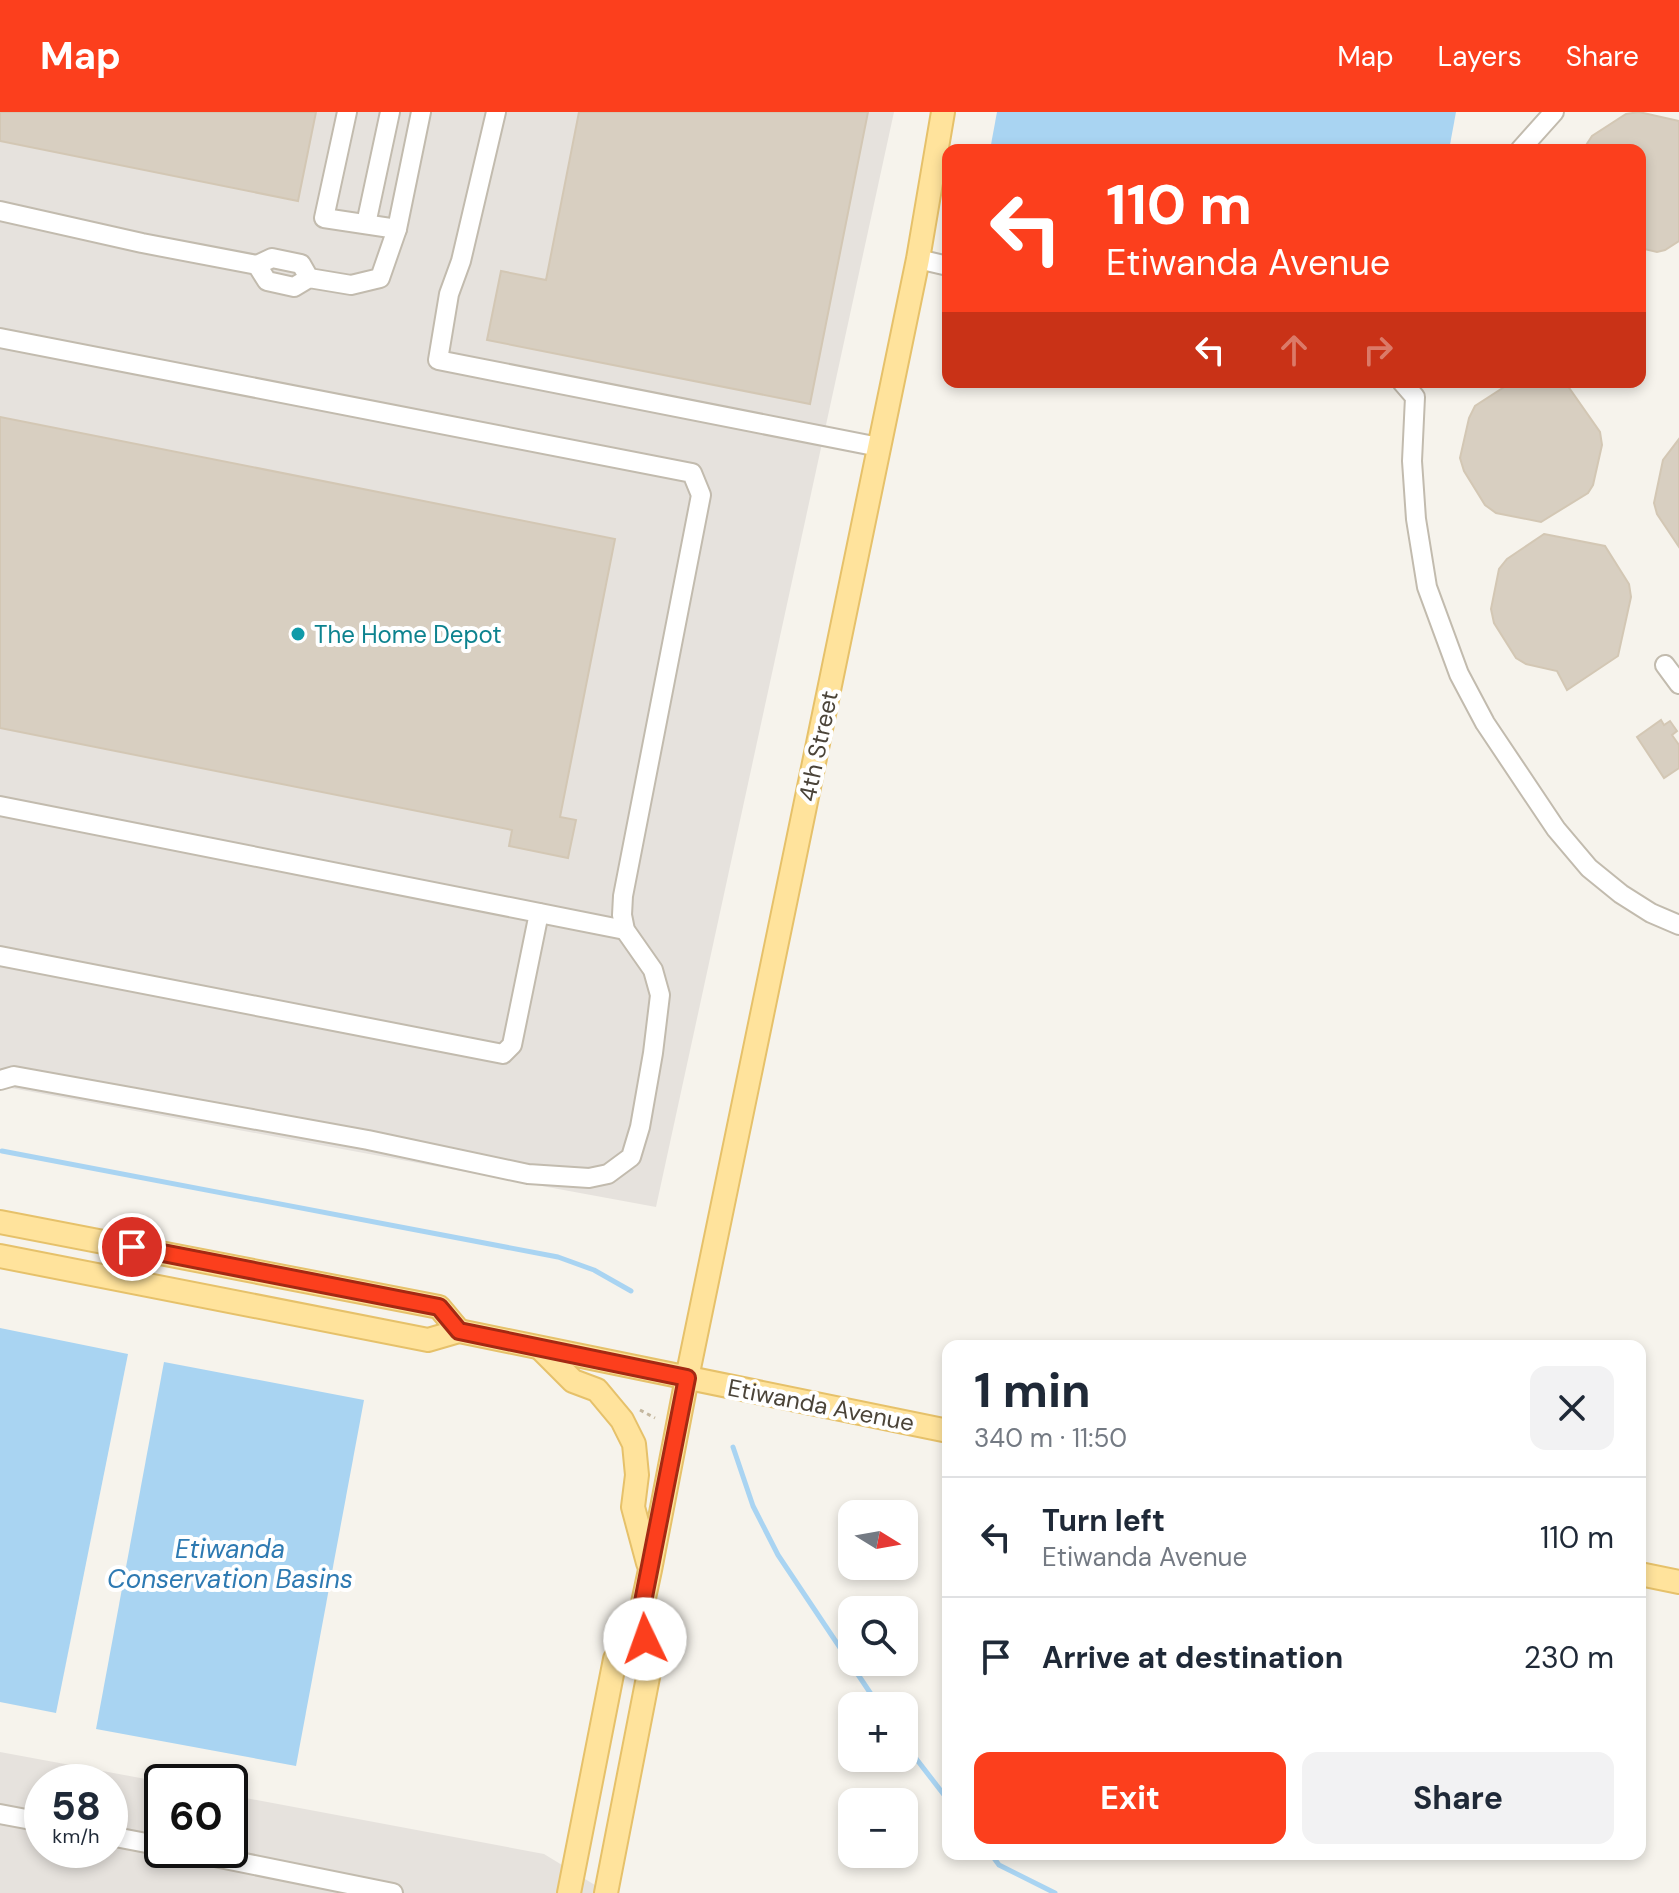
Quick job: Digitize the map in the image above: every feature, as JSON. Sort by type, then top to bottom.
[{"type":"main road","name":"4th Street","points":[[641,1612],[918,259],[943,112]]},
{"type":"main road","name":"Etiwanda Avenue","points":[[0,1222],[439,1307],[459,1331]]},
{"type":"main road","name":"Etiwanda Avenue","points":[[0,1256],[428,1340],[459,1331],[942,1430]]},
{"type":"main road","points":[[541,1349],[573,1381],[597,1390],[629,1432],[634,1444],[637,1475],[633,1507],[650,1570]]},
{"type":"main road","points":[[1646,1575],[1679,1582]]},
{"type":"main road","points":[[569,1893],[615,1659],[641,1612]]},
{"type":"main road","points":[[606,1893],[650,1667],[641,1612]]},
{"type":"lane","points":[[347,112],[324,218],[397,229]]},
{"type":"lane","points":[[366,224],[390,112]]},
{"type":"lane","points":[[0,211],[257,265],[272,258],[301,264],[309,278],[351,285],[380,278],[397,229],[421,112]]},
{"type":"lane","points":[[496,112],[461,261],[449,294],[438,360],[879,447]]},
{"type":"lane","points":[[1525,144],[1554,112]]},
{"type":"lane","points":[[918,259],[942,265]]},
{"type":"lane","points":[[0,338],[692,473],[701,495],[623,896],[625,930],[653,970],[660,995],[640,1127],[631,1157],[608,1174],[589,1178],[528,1174],[368,1140],[110,1092],[14,1076],[0,1080]]},
{"type":"lane","points":[[1407,388],[1415,397],[1412,461],[1416,519],[1427,587],[1459,674],[1485,723],[1556,829],[1589,868],[1651,913],[1679,925]]},
{"type":"lane","points":[[1665,665],[1679,684]]},
{"type":"lane","points":[[0,806],[625,930]]},
{"type":"lane","points":[[0,956],[503,1054],[512,1045],[539,913]]},
{"type":"lane","points":[[0,1814],[24,1819]]},
{"type":"lane","points":[[248,1864],[393,1893]]},
{"type":"path","points":[[633,1413],[641,1410],[655,1418]]},
{"type":"shaded area","points":[[0,112],[894,112],[656,1207],[0,1086]]},
{"type":"shaded area","points":[[0,1752],[65,1764],[24,1764],[24,1868],[128,1868],[128,1776],[144,1779],[144,1868],[248,1868],[248,1798],[544,1854],[608,1893],[0,1893]]},
{"type":"water","points":[[997,112],[1456,112],[1450,144],[991,144]]},
{"type":"water","name":"Etiwanda Conservation Basins","points":[[0,1328],[128,1354],[56,1713],[0,1702]]},
{"type":"water","name":"Etiwanda Conservation Basins","points":[[164,1362],[364,1400],[296,1766],[96,1729]]},
{"type":"building","points":[[0,112],[316,112],[298,201],[0,141]]},
{"type":"building","points":[[579,112],[868,112],[810,404],[487,340],[501,271],[546,280]]},
{"type":"building","points":[[1639,112],[1679,121],[1679,241],[1665,250],[1646,249],[1646,144],[1587,144],[1592,136],[1626,114]]},
{"type":"building","points":[[1503,388],[1569,388],[1600,432],[1602,445],[1593,485],[1588,493],[1541,522],[1496,513],[1485,505],[1464,471],[1460,458],[1469,418],[1475,406]]},
{"type":"building","name":"The Home Depot","points":[[0,417],[615,539],[560,817],[576,820],[568,858],[509,846],[512,830],[0,728]]},
{"type":"building","points":[[1679,439],[1679,547],[1657,514],[1654,503],[1663,460]]},
{"type":"building","points":[[1544,534],[1605,546],[1629,584],[1631,597],[1618,656],[1567,690],[1557,671],[1526,664],[1516,658],[1494,623],[1491,609],[1499,569],[1507,559]]},
{"type":"building","points":[[1661,720],[1664,725],[1670,721],[1677,731],[1672,735],[1679,745],[1679,768],[1664,778],[1637,737]]},
{"type":"waterway","points":[[2,1151],[558,1257],[594,1270],[631,1291]]},
{"type":"waterway","points":[[733,1447],[753,1506],[778,1555],[870,1692]]},
{"type":"waterway","points":[[918,1761],[942,1792]]},
{"type":"waterway","points":[[995,1860],[999,1865],[1055,1893]]},
{"type":"place","name":"The Home Depot","points":[[298,634]]},
{"type":"route","points":[[132,1247],[439,1307],[459,1331],[687,1378],[641,1612],[645,1639]]}]
